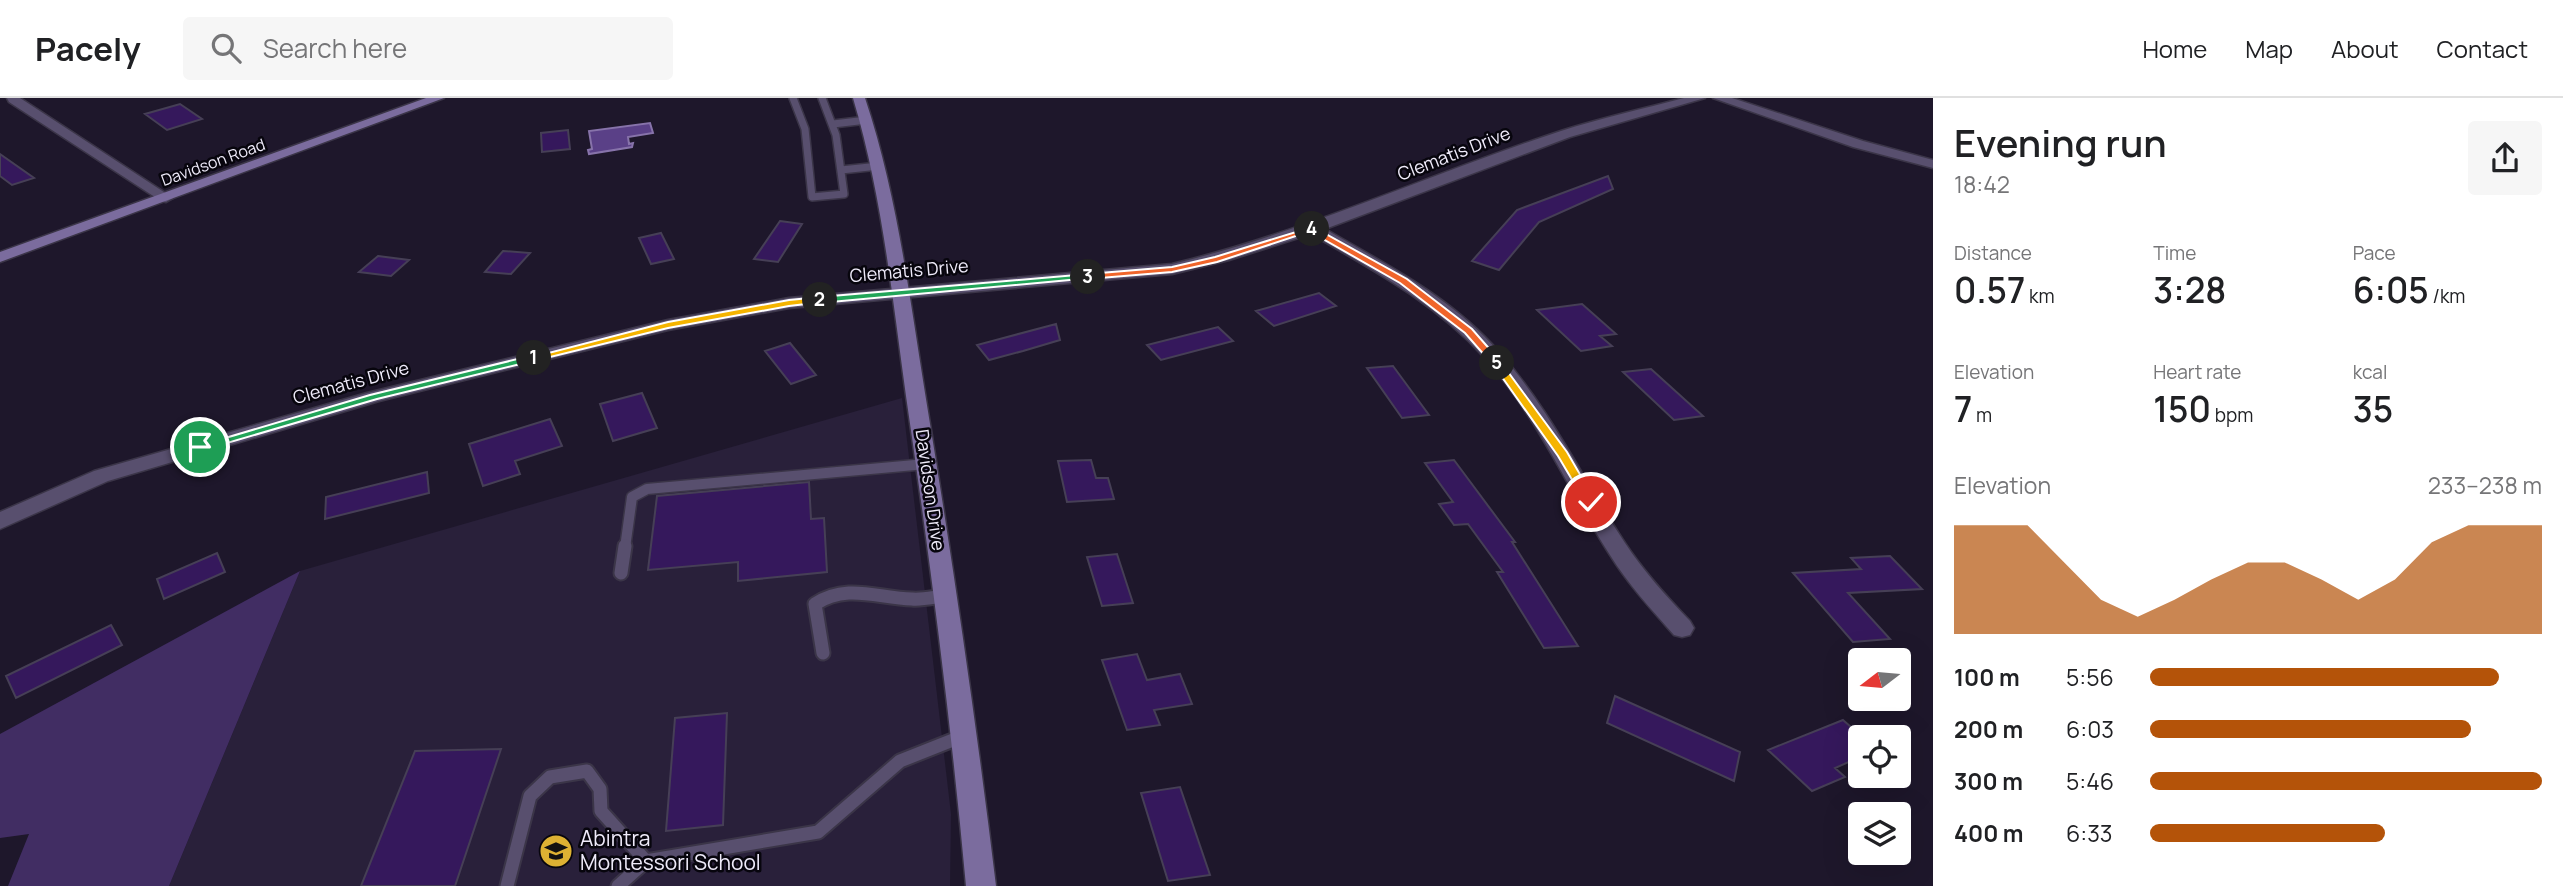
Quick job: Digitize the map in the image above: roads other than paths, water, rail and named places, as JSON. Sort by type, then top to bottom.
[{"type":"street","name":"Davidson Road","points":[[0,257],[439,98]]},
{"type":"street","name":"Davidson Drive","points":[[859,98],[879,166],[900,293],[965,735],[981,886]]},
{"type":"street","name":"Clematis Drive","points":[[0,521],[101,476],[374,397],[689,321],[789,303],[1172,269],[1217,259],[1313,229],[1566,134],[1699,98]]},
{"type":"street","points":[[1720,98],[1858,144],[1933,164]]},
{"type":"street","points":[[10,100],[166,198]]},
{"type":"street","points":[[1313,229],[1404,281],[1469,331],[1510,378],[1563,454],[1651,596],[1682,628]]},
{"type":"lane","points":[[793,98],[805,129],[812,197],[844,194],[833,124],[822,98]]},
{"type":"lane","points":[[833,124],[867,120]]},
{"type":"lane","points":[[841,170],[879,166]]},
{"type":"lane","points":[[621,573],[632,497],[636,493],[659,488],[926,464]]},
{"type":"lane","points":[[822,653],[815,604],[832,594],[877,592],[909,600],[945,596]]},
{"type":"lane","points":[[618,886],[646,860],[818,832],[900,761],[965,735]]},
{"type":"lane","points":[[507,886],[530,796],[550,777],[587,771],[600,789],[601,811],[646,860]]},
{"type":"place","name":"Abintra Montessori School","points":[[556,851]]}]
